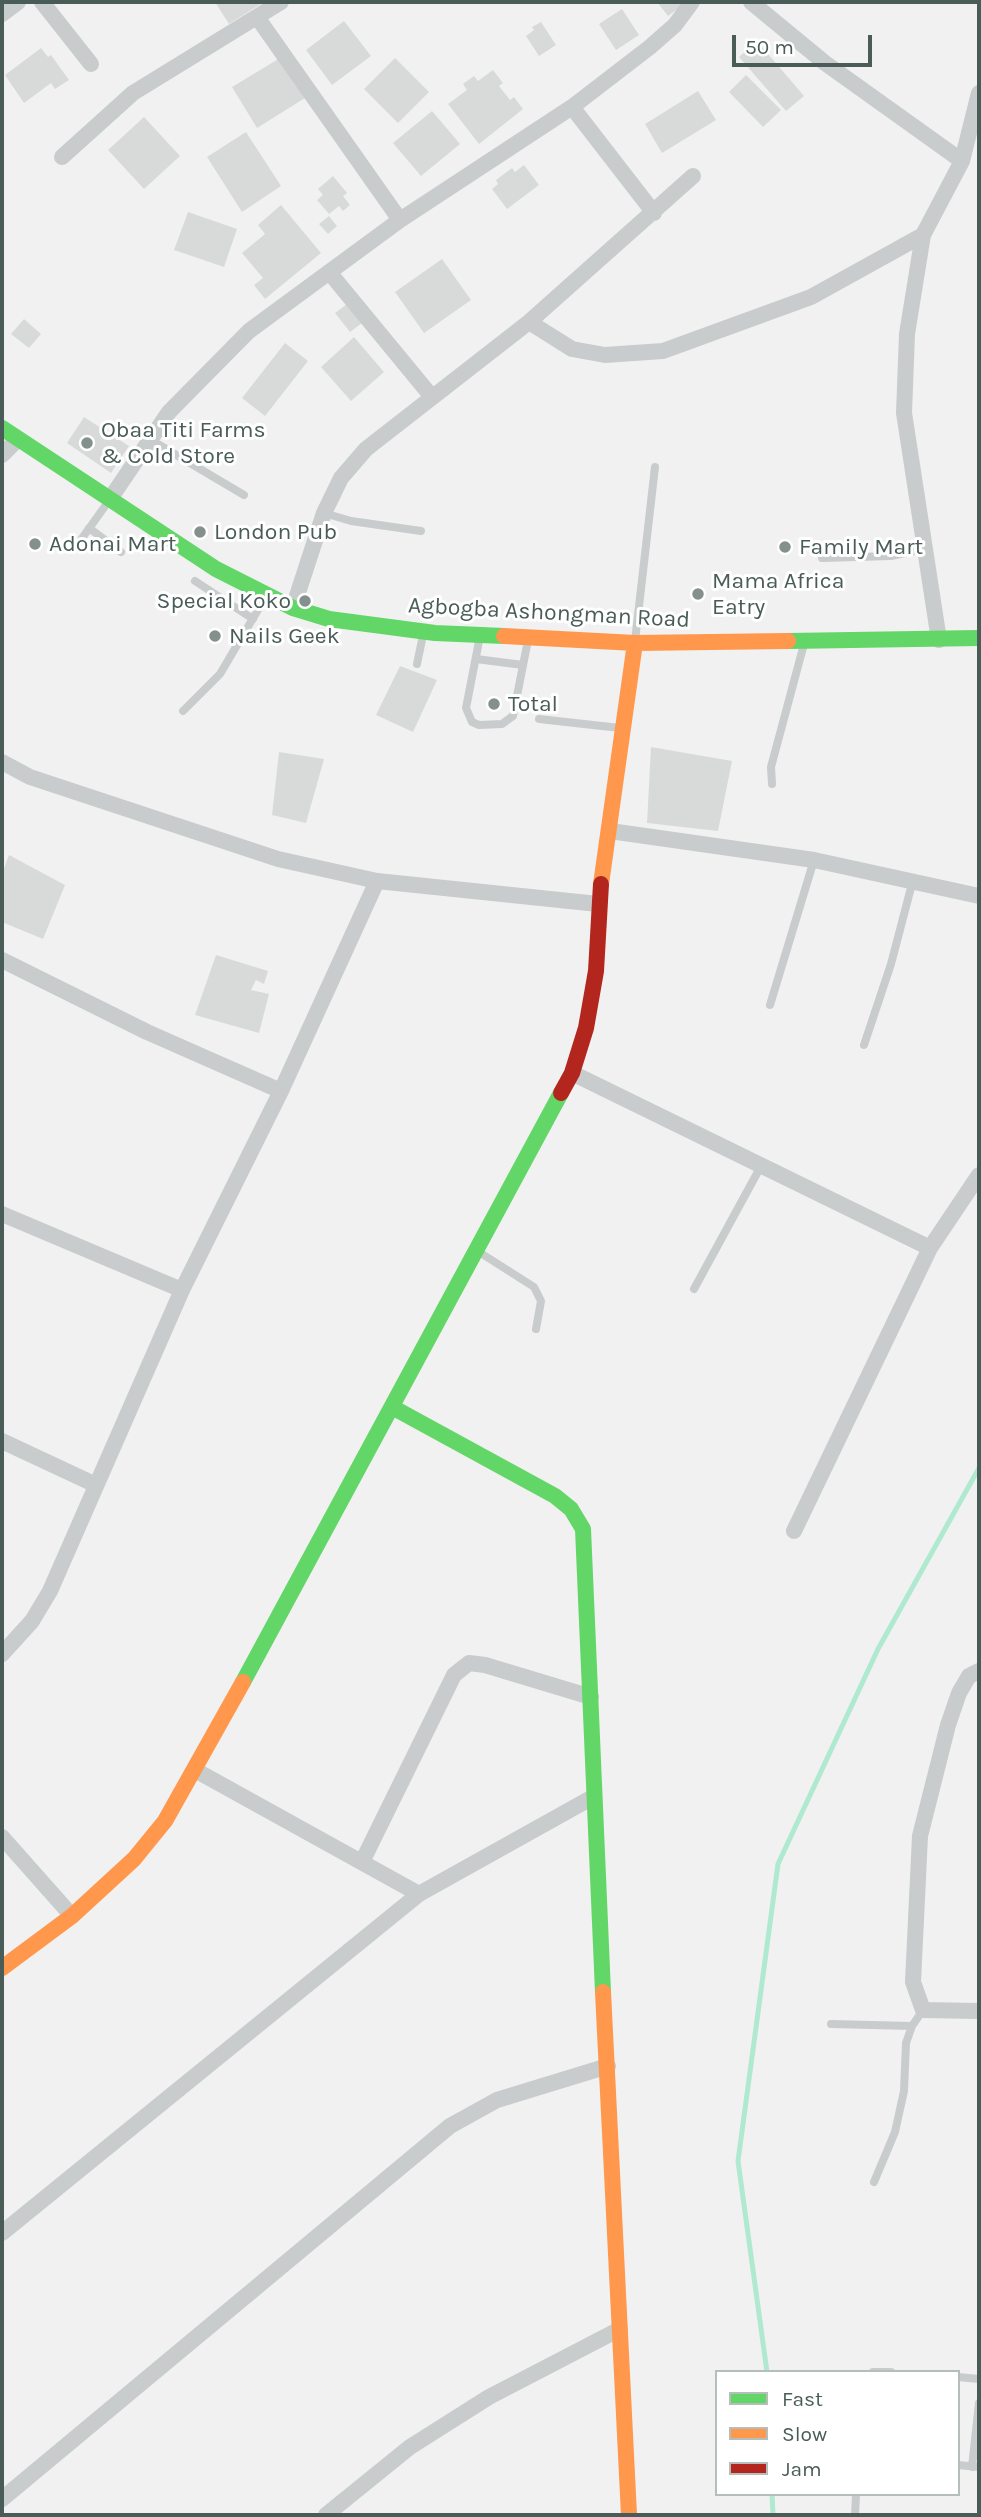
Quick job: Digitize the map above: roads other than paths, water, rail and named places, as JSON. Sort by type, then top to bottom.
[{"type":"street","points":[[2,14],[18,2]]},
{"type":"street","points":[[42,2],[91,64]]},
{"type":"street","points":[[62,157],[133,93],[281,2]]},
{"type":"street","points":[[110,499],[169,412],[250,331],[400,219],[572,107],[650,47],[675,25],[692,2]]},
{"type":"street","points":[[751,2],[825,63],[962,162]]},
{"type":"street","points":[[257,18],[400,219]]},
{"type":"street","points":[[939,640],[904,413],[907,334],[923,235],[962,162],[979,93]]},
{"type":"street","points":[[572,107],[654,213]]},
{"type":"street","points":[[293,608],[324,513],[341,478],[366,449],[529,322],[693,176]]},
{"type":"street","points":[[529,322],[572,349],[605,355],[663,351],[811,297],[923,235]]},
{"type":"street","points":[[329,272],[432,397]]},
{"type":"street","name":"Agbogba Ashongman Road","points":[[2,429],[205,562],[293,608],[329,620],[424,632],[635,643],[979,638]]},
{"type":"street","points":[[2,455],[18,439]]},
{"type":"street","points":[[2,1968],[72,1916],[134,1859],[164,1821],[195,1770],[572,1073],[586,1028],[596,971],[598,904],[635,643]]},
{"type":"street","points":[[2,762],[30,777],[278,859],[377,881],[598,904]]},
{"type":"street","points":[[610,831],[814,860],[979,896]]},
{"type":"street","points":[[2,1654],[32,1621],[50,1591],[182,1290],[281,1091],[377,881]]},
{"type":"street","points":[[2,960],[147,1032],[281,1091]]},
{"type":"street","points":[[572,1073],[930,1248]]},
{"type":"street","points":[[794,1531],[930,1248],[979,1175]]},
{"type":"street","points":[[2,1214],[182,1290]]},
{"type":"street","points":[[392,1406],[555,1496],[571,1509],[583,1529],[593,1797],[629,2515]]},
{"type":"street","points":[[2,1441],[96,1485]]},
{"type":"street","points":[[362,1862],[454,1675],[469,1663],[485,1665],[591,1697]]},
{"type":"street","points":[[979,1671],[969,1676],[959,1693],[948,1725],[920,1836],[913,1982],[923,2010],[979,2011]]},
{"type":"street","points":[[195,1770],[419,1894]]},
{"type":"street","points":[[2,2233],[419,1894],[593,1797]]},
{"type":"street","points":[[2,1837],[72,1916]]},
{"type":"street","points":[[2,2499],[450,2126],[498,2100],[608,2066]]},
{"type":"street","points":[[326,2515],[410,2447],[489,2397],[620,2329]]},
{"type":"lane","points":[[150,440],[244,495]]},
{"type":"lane","points":[[635,643],[655,467]]},
{"type":"lane","points":[[75,548],[110,499]]},
{"type":"lane","points":[[324,513],[360,523],[421,531]]},
{"type":"lane","points":[[89,528],[121,552]]},
{"type":"lane","points":[[822,558],[891,556],[924,549]]},
{"type":"lane","points":[[195,581],[253,619]]},
{"type":"lane","points":[[183,711],[220,674],[266,595]]},
{"type":"lane","points":[[417,664],[424,632]]},
{"type":"lane","points":[[480,636],[466,708],[472,722],[479,725],[502,724],[513,716],[528,638]]},
{"type":"lane","points":[[772,784],[771,767],[805,642]]},
{"type":"lane","points":[[476,659],[523,665]]},
{"type":"lane","points":[[539,719],[623,728]]},
{"type":"lane","points":[[770,1006],[814,860]]},
{"type":"lane","points":[[864,1045],[891,964],[913,880]]},
{"type":"lane","points":[[694,1289],[761,1166]]},
{"type":"lane","points":[[476,1251],[534,1287],[541,1301],[536,1329]]},
{"type":"lane","points":[[874,2182],[895,2132],[904,2091],[906,2043],[912,2026],[923,2010]]},
{"type":"lane","points":[[831,2024],[912,2026]]},
{"type":"lane","points":[[960,2377],[979,2379]]},
{"type":"lane","points":[[975,2467],[979,2403]]},
{"type":"lane","points":[[855,2515],[856,2496]]},
{"type":"waterway","points":[[767,2370],[738,2161],[778,1864],[878,1649],[979,1468]]},
{"type":"waterway","points":[[772,2496],[773,2515]]},
{"type":"place","name":"Obaa Titi Farms & Cold Store","points":[[87,443]]},
{"type":"place","name":"London Pub","points":[[200,532]]},
{"type":"place","name":"Adonai Mart","points":[[35,544]]},
{"type":"place","name":"Family Mart","points":[[785,547]]},
{"type":"place","name":"Mama Africa Eatry","points":[[698,594]]},
{"type":"place","name":"Special Koko","points":[[305,601]]},
{"type":"place","name":"Nails Geek","points":[[215,636]]},
{"type":"place","name":"Total","points":[[494,704]]}]
